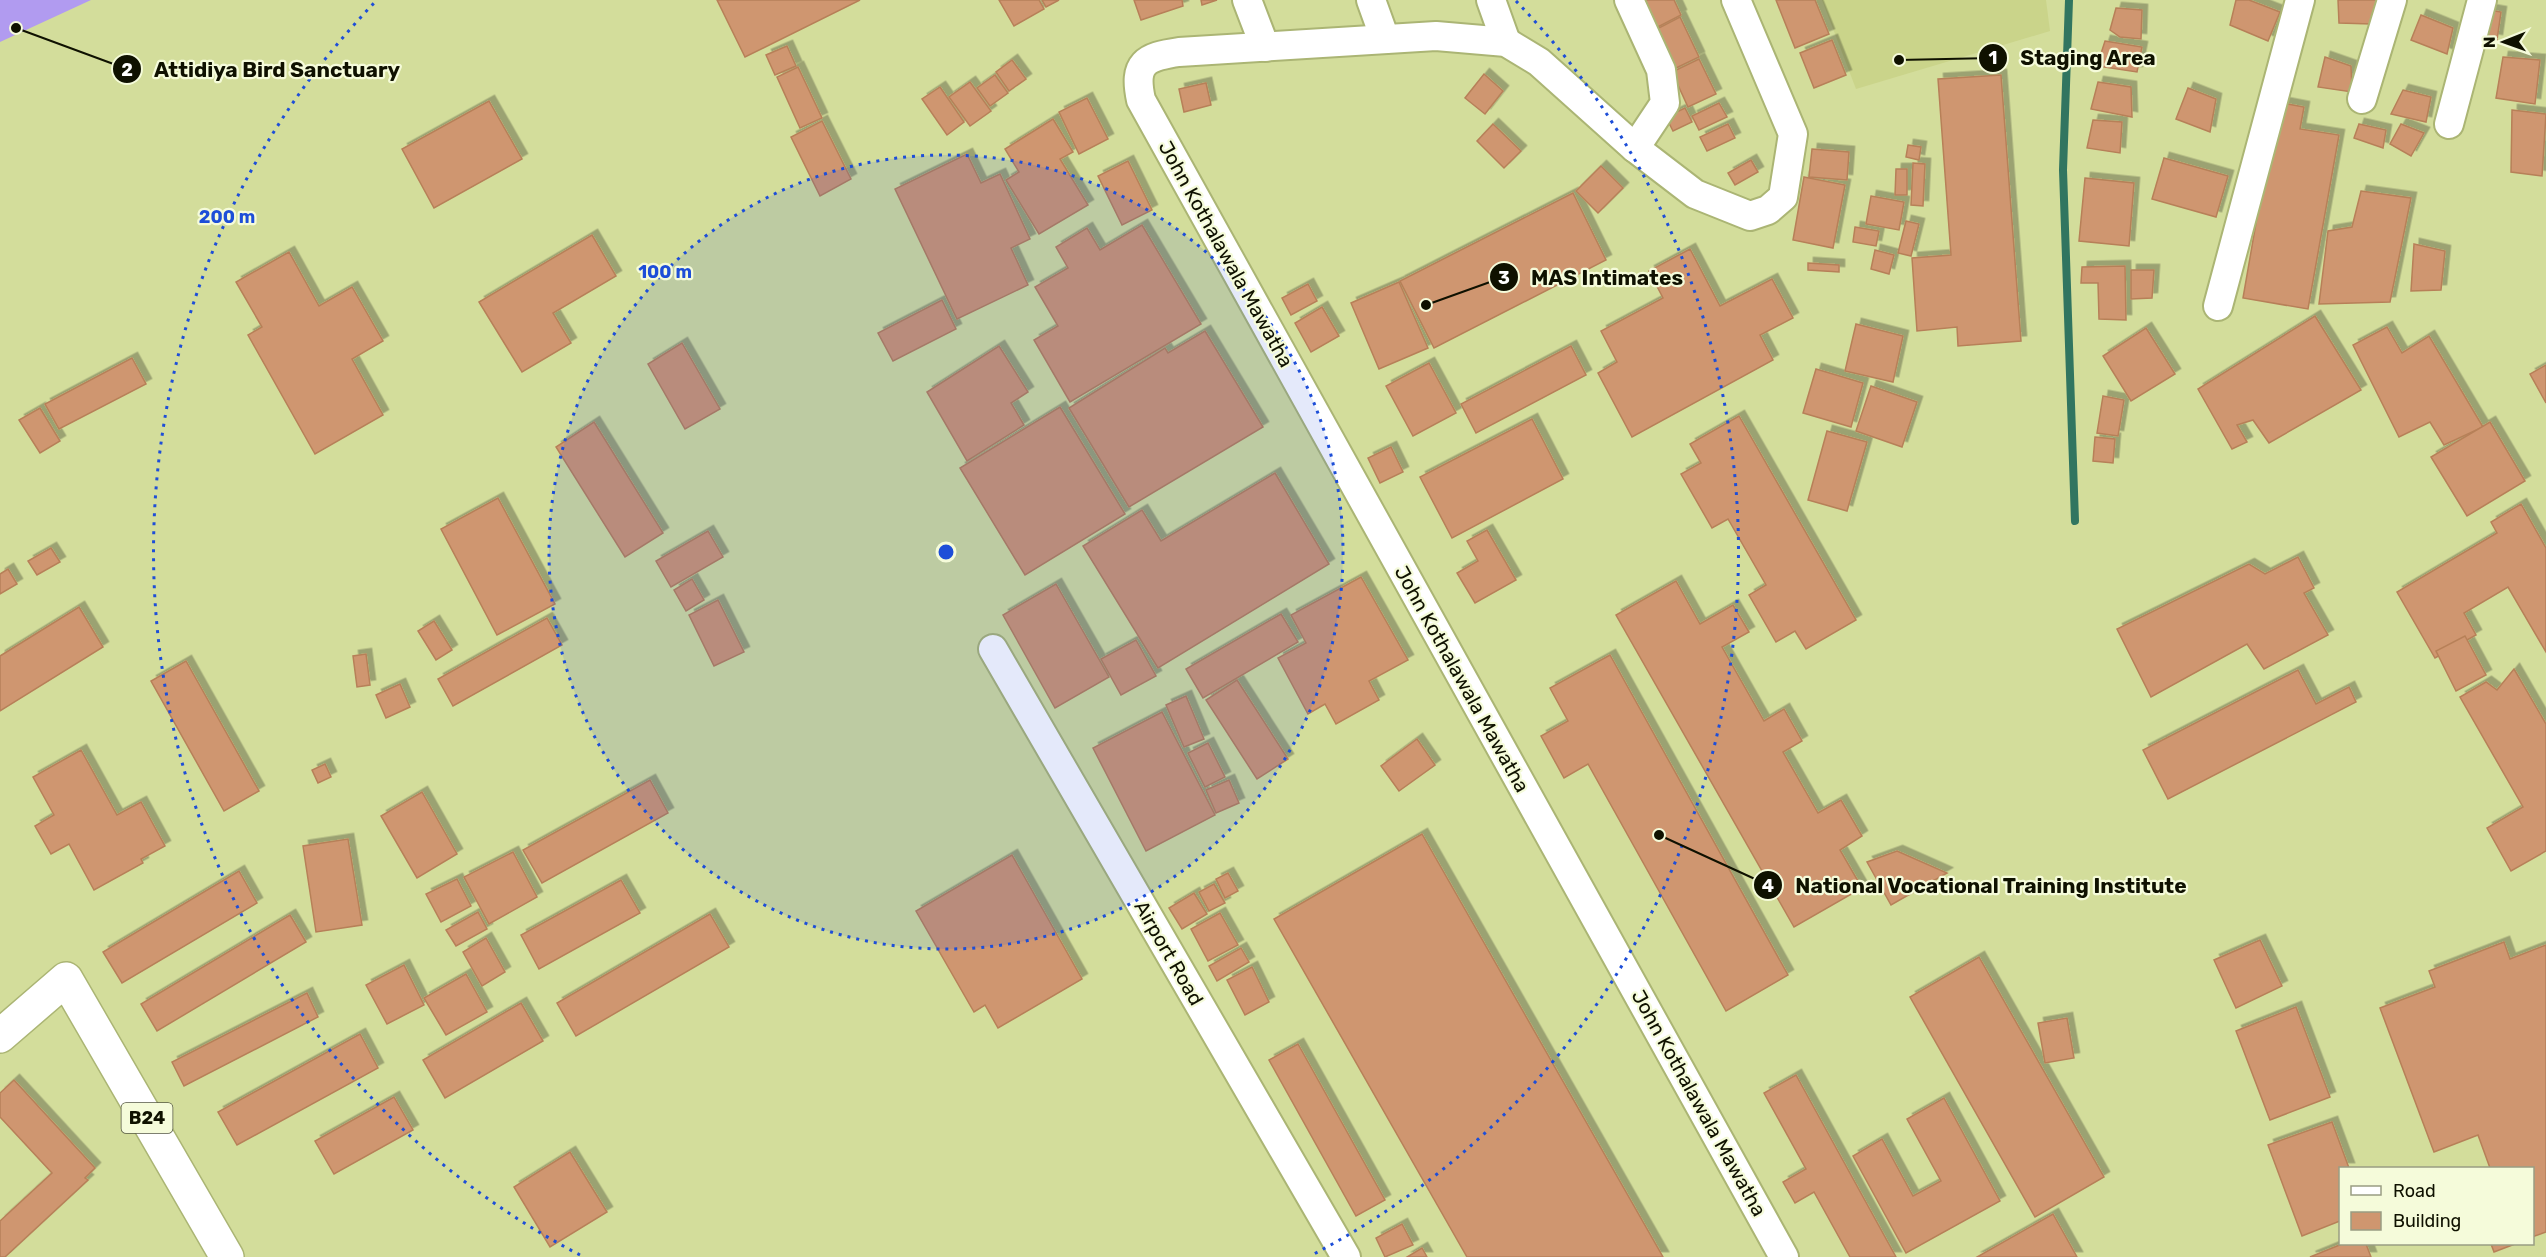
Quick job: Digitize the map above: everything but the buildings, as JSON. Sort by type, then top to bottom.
[{"type":"main road","name":"B24","points":[[0,1036],[66,979],[227,1257]]},
{"type":"street","points":[[1247,0],[1265,47],[1436,36],[1506,42],[1539,62],[1635,148],[1695,194],[1750,216],[1768,210],[1782,197],[1793,134],[1736,0]]},
{"type":"street","points":[[1371,0],[1385,39]]},
{"type":"street","points":[[1491,0],[1506,42]]},
{"type":"street","points":[[1629,0],[1661,70],[1665,103],[1635,148]]},
{"type":"street","points":[[2218,306],[2300,0]]},
{"type":"street","points":[[2362,99],[2392,0]]},
{"type":"street","points":[[2449,124],[2482,0]]},
{"type":"street","name":"John Kothalawala Mawatha","points":[[1265,47],[1179,52],[1153,57],[1143,64],[1138,74],[1141,100],[1784,1257]]},
{"type":"street","name":"Airport Road","points":[[993,649],[1346,1257]]},
{"type":"shaded area","points":[[0,0],[91,0],[0,42]]},
{"type":"shaded area","points":[[1822,0],[2046,0],[2050,31],[1856,89]]},
{"type":"waterway","points":[[2069,0],[2063,170],[2075,521]]},
{"type":"place","name":"Attidiya Bird Sanctuary","points":[[16,28]]},
{"type":"place","name":"Staging Area","points":[[1899,60]]},
{"type":"place","name":"MAS Intimates","points":[[1426,305]]},
{"type":"place","name":"National Vocational Training Institute","points":[[1659,835]]}]
